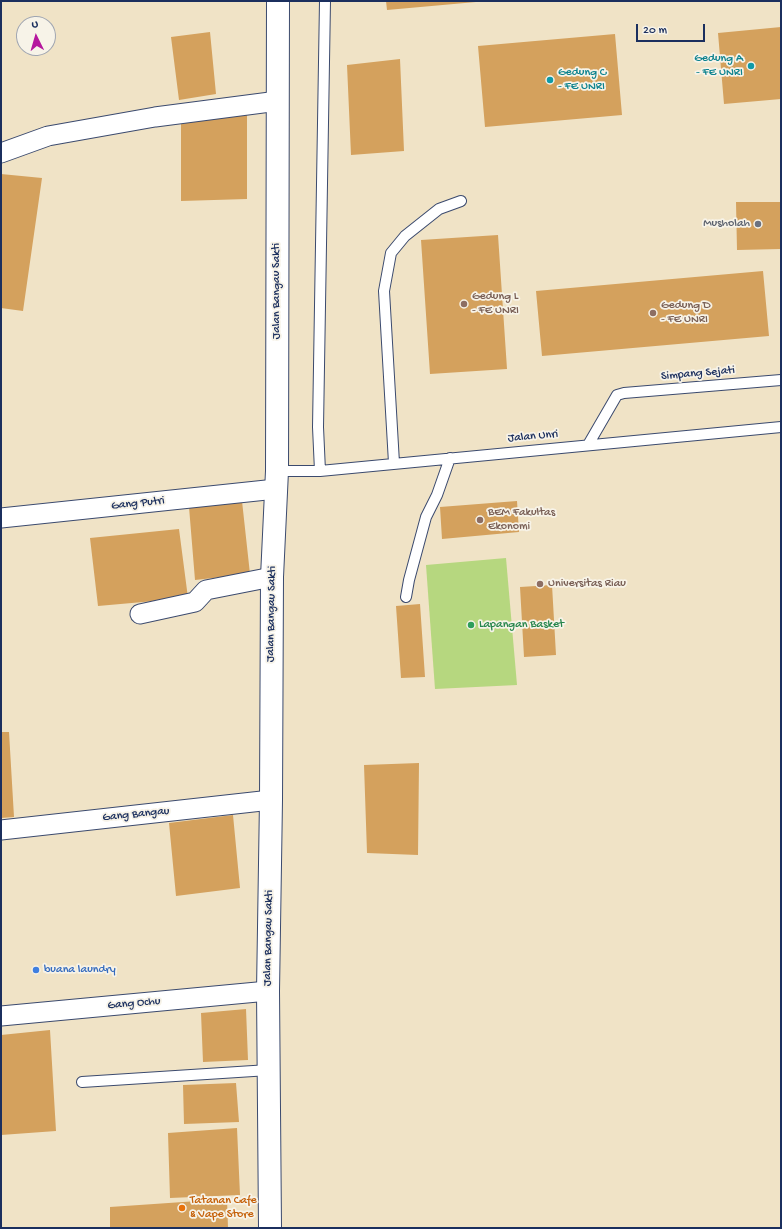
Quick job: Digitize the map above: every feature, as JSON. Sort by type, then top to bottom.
[{"type":"street","name":"Jalan Bangau Sakti","points":[[270,1228],[268,991],[272,577],[280,477],[278,1]]},
{"type":"street","points":[[1,152],[48,136],[155,117],[278,101]]},
{"type":"street","name":"Gang Putri","points":[[1,518],[280,477]]},
{"type":"street","points":[[140,614],[195,602],[206,590],[272,577]]},
{"type":"street","name":"Gang Bangau","points":[[1,830],[271,800]]},
{"type":"street","name":"Gang Ochu","points":[[1,1016],[268,991]]},
{"type":"lane","points":[[320,471],[318,427],[325,1]]},
{"type":"lane","points":[[394,463],[384,291],[391,253],[405,236],[438,209],[460,201]]},
{"type":"lane","name":"Simpang Sejati","points":[[588,445],[617,395],[624,393],[781,380]]},
{"type":"lane","name":"Jalan Unri","points":[[280,477],[394,463],[781,427]]},
{"type":"lane","points":[[406,597],[426,517],[437,495],[450,458]]},
{"type":"lane","points":[[82,1082],[269,1070]]},
{"type":"green space","name":"Lapangan Basket","points":[[506,558],[517,685],[435,689],[426,565]]},
{"type":"building","points":[[386,1],[476,1],[476,2],[387,10]]},
{"type":"building","name":"Gedung A - FE UNRI","points":[[781,27],[781,99],[724,104],[718,33]]},
{"type":"building","points":[[210,32],[216,94],[179,100],[171,37]]},
{"type":"building","name":"Gedung C - FE UNRI","points":[[615,34],[622,115],[485,127],[478,46]]},
{"type":"building","points":[[400,59],[404,151],[351,155],[347,65]]},
{"type":"building","points":[[247,112],[247,199],[181,201],[181,124]]},
{"type":"building","points":[[1,174],[42,178],[23,311],[1,308]]},
{"type":"building","name":"Musholah","points":[[736,202],[780,202],[781,249],[737,250]]},
{"type":"building","name":"Gedung L - FE UNRI","points":[[498,235],[507,369],[430,374],[421,240]]},
{"type":"building","name":"Gedung D - FE UNRI","points":[[763,271],[769,336],[542,356],[536,291]]},
{"type":"building","points":[[242,501],[250,574],[195,580],[189,507]]},
{"type":"building","name":"BEM Fakultas Ekonomi","points":[[517,501],[519,532],[442,539],[440,507]]},
{"type":"building","points":[[179,529],[188,598],[98,606],[90,538]]},
{"type":"building","points":[[552,585],[556,655],[524,657],[520,587]]},
{"type":"building","points":[[420,604],[425,677],[401,678],[396,606]]},
{"type":"building","points":[[1,732],[9,732],[14,817],[1,818]]},
{"type":"building","points":[[419,763],[418,855],[367,853],[364,765]]},
{"type":"building","points":[[233,815],[240,888],[176,896],[169,823]]},
{"type":"building","points":[[246,1009],[248,1060],[203,1062],[201,1013]]},
{"type":"building","points":[[50,1030],[56,1131],[1,1135],[1,1035]]},
{"type":"building","points":[[236,1083],[239,1122],[184,1124],[183,1085]]},
{"type":"building","points":[[237,1128],[240,1195],[170,1198],[168,1133]]},
{"type":"building","points":[[227,1199],[228,1228],[110,1228],[110,1207]]},
{"type":"place","name":"Gedung A - FE UNRI","points":[[751,66]]},
{"type":"place","name":"Gedung C - FE UNRI","points":[[550,80]]},
{"type":"place","name":"Musholah","points":[[758,224]]},
{"type":"place","name":"Gedung L - FE UNRI","points":[[464,304]]},
{"type":"place","name":"Gedung D - FE UNRI","points":[[653,313]]},
{"type":"place","name":"BEM Fakultas Ekonomi","points":[[480,520]]},
{"type":"place","name":"Universitas Riau","points":[[540,584]]},
{"type":"place","name":"Lapangan Basket","points":[[471,625]]},
{"type":"place","name":"buana laundry","points":[[36,970]]},
{"type":"place","name":"Tatanan Cafe & Vape Store","points":[[182,1208]]}]
